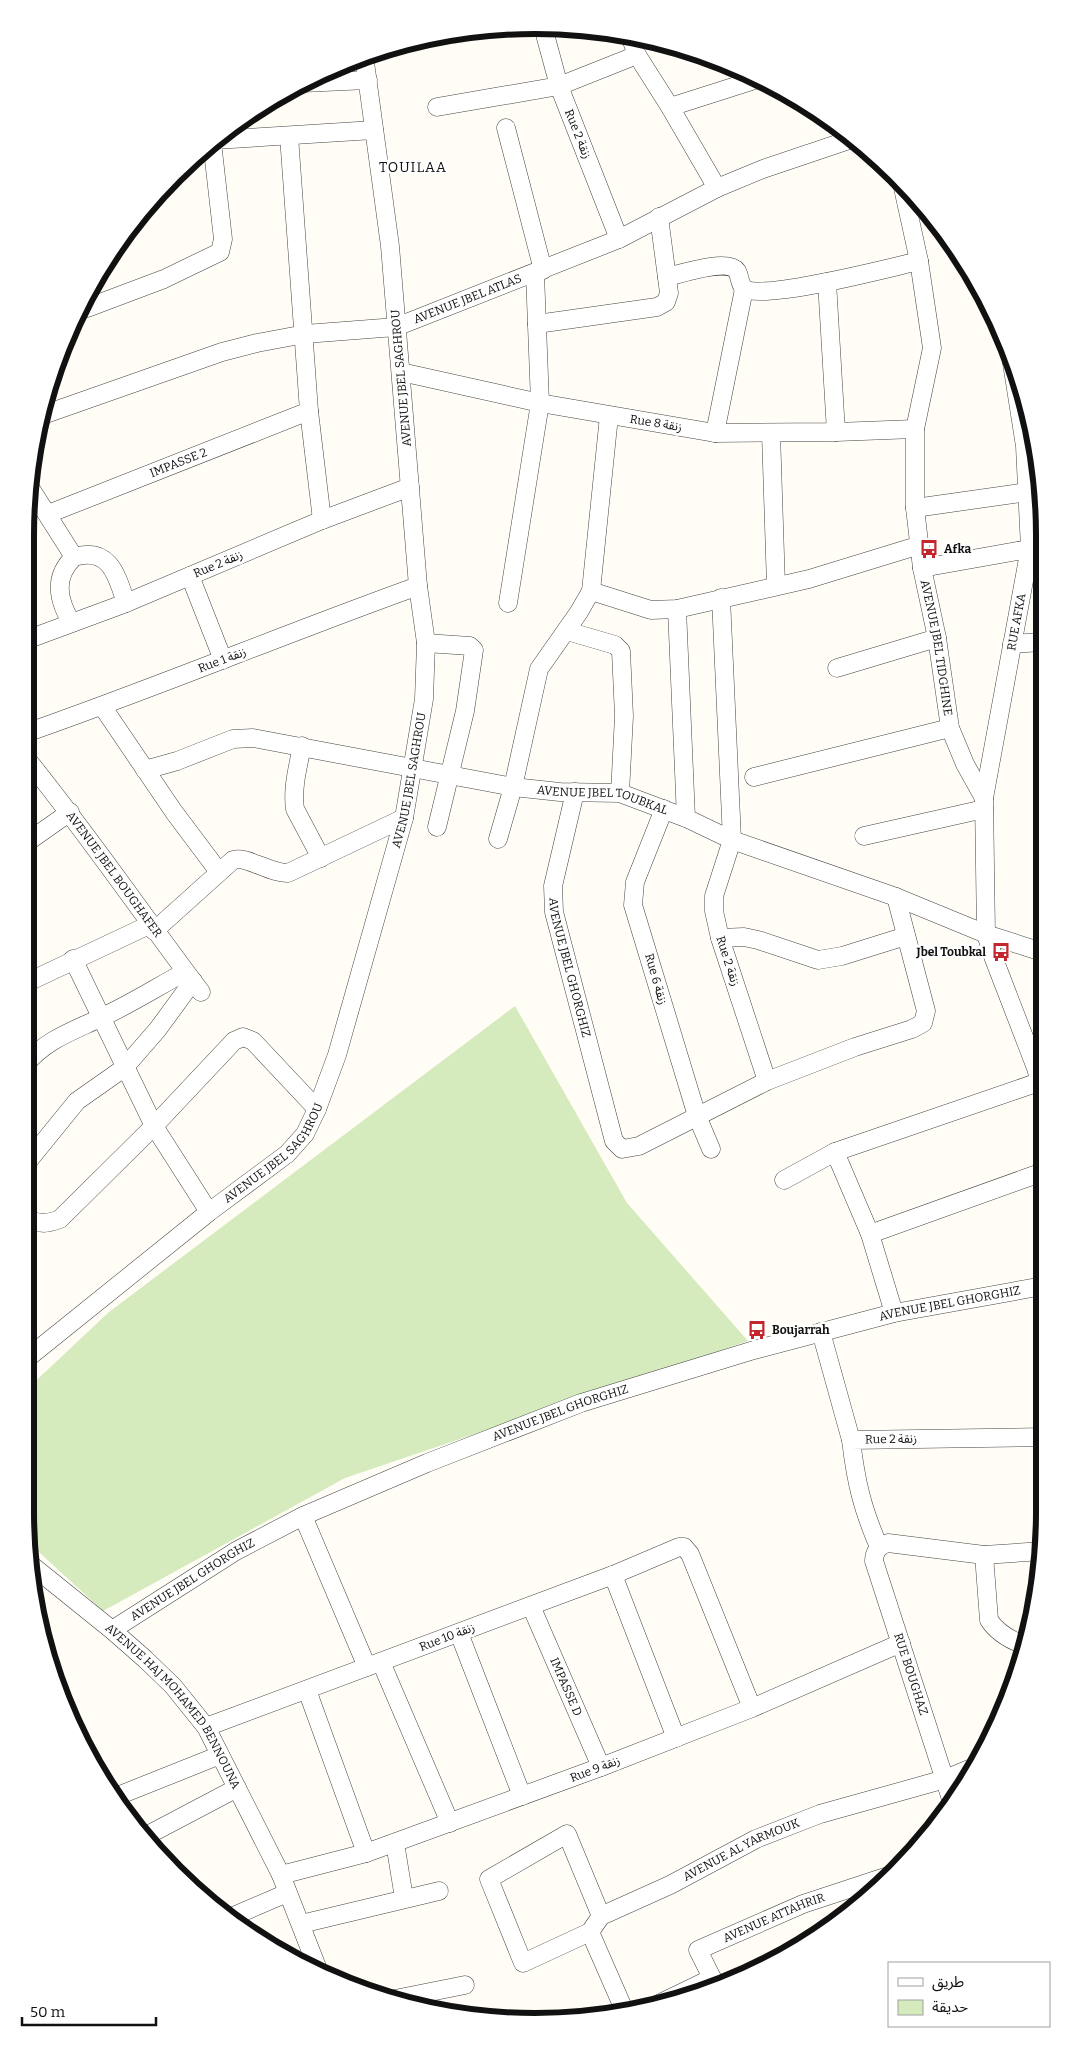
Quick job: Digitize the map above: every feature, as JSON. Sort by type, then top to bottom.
[{"type":"street","name":"Rue 2 زنقة","points":[[545,34],[559,86],[619,239]]},
{"type":"street","points":[[633,43],[637,55],[670,107],[716,188]]},
{"type":"street","points":[[437,107],[559,86],[637,55]]},
{"type":"street","name":"AVENUE JBEL SAGHROU","points":[[34,1353],[209,1212],[287,1154],[305,1134],[317,1109],[337,1055],[404,818],[414,769],[424,699],[426,643],[418,586],[402,372],[396,327],[390,246],[365,63]]},
{"type":"street","points":[[319,82],[368,80]]},
{"type":"street","points":[[670,107],[749,82]]},
{"type":"street","points":[[506,128],[539,272],[537,324],[540,403],[508,603]]},
{"type":"street","points":[[226,140],[374,130]]},
{"type":"street","points":[[289,136],[305,334],[309,411],[322,520]]},
{"type":"street","name":"AVENUE JBEL ATLAS","points":[[49,413],[222,352],[305,334],[396,327],[619,239],[716,188],[795,156],[844,140]]},
{"type":"street","points":[[88,308],[164,279],[220,252],[223,239],[215,150]]},
{"type":"street","name":"AVENUE JBEL TIDGHINE","points":[[905,198],[919,261],[932,348],[915,429],[915,508],[922,568],[937,638],[950,728],[984,804],[986,934],[1036,1074]]},
{"type":"street","points":[[537,324],[657,307],[664,304],[668,296],[667,277],[659,217]]},
{"type":"street","points":[[744,289],[757,292],[827,282],[919,261]]},
{"type":"street","points":[[667,277],[715,266],[728,266],[737,271],[744,289],[715,433]]},
{"type":"street","points":[[827,282],[836,432]]},
{"type":"street","name":"Rue 8 زنقة","points":[[402,372],[540,403],[715,433],[915,429]]},
{"type":"street","name":"IMPASSE 2","points":[[48,514],[309,411]]},
{"type":"street","points":[[498,840],[513,787],[539,669],[591,591],[609,416]]},
{"type":"street","points":[[771,433],[776,586]]},
{"type":"street","name":"RUE AFKA","points":[[984,804],[1012,644],[1036,548],[1028,492],[1030,454]]},
{"type":"street","name":"Rue 2 زنقة","points":[[34,632],[71,622],[126,602],[322,520],[410,487]]},
{"type":"street","points":[[915,508],[1028,492]]},
{"type":"street","points":[[36,496],[74,557]]},
{"type":"street","points":[[591,591],[651,610],[677,609],[809,579],[920,544]]},
{"type":"street","points":[[922,568],[1036,548]]},
{"type":"street","points":[[71,622],[63,609],[58,591],[61,577],[74,557],[86,554],[102,558],[116,572],[126,602]]},
{"type":"street","points":[[190,576],[223,660]]},
{"type":"street","name":"Rue 1 زنقة","points":[[34,730],[223,660],[328,618],[418,586]]},
{"type":"street","points":[[721,598],[732,840]]},
{"type":"street","points":[[677,609],[686,818]]},
{"type":"street","points":[[566,631],[601,640],[617,646],[621,650],[624,716],[620,793]]},
{"type":"street","points":[[837,668],[937,638]]},
{"type":"street","points":[[1012,644],[1036,642]]},
{"type":"street","points":[[426,643],[470,646],[474,650],[465,711],[438,827]]},
{"type":"street","points":[[102,706],[145,770],[219,872]]},
{"type":"street","points":[[754,777],[950,728]]},
{"type":"street","name":"AVENUE JBEL TOUBKAL","points":[[145,770],[233,739],[252,738],[513,787],[545,791],[620,793],[686,818],[732,840],[896,897],[986,934],[1036,950]]},
{"type":"street","points":[[302,746],[293,793],[294,802],[320,858]]},
{"type":"street","name":"AVENUE JBEL BOUGHAFER","points":[[34,768],[70,812],[151,928],[193,982]]},
{"type":"street","name":"AVENUE JBEL GHORGHIZ","points":[[575,792],[553,886],[554,912],[614,1141],[624,1150],[639,1146],[697,1116]]},
{"type":"street","points":[[864,836],[984,804]]},
{"type":"street","name":"Rue 6 زنقة","points":[[664,809],[635,882],[633,905],[697,1116],[711,1149]]},
{"type":"street","points":[[34,837],[70,812]]},
{"type":"street","points":[[34,979],[73,959],[151,928],[236,859],[274,872],[288,873],[404,818]]},
{"type":"street","name":"Rue 2 زنقة","points":[[732,840],[714,896],[714,911],[720,938],[767,1081]]},
{"type":"street","points":[[697,1116],[767,1081],[855,1047],[912,1029],[923,1023],[926,1011],[896,897]]},
{"type":"street","points":[[720,938],[744,937],[758,940],[818,960],[842,956],[906,936]]},
{"type":"street","points":[[73,959],[124,1068],[154,1126],[209,1212]]},
{"type":"street","points":[[34,1054],[60,1036],[193,982]]},
{"type":"street","points":[[34,1154],[77,1101],[124,1068],[158,1029],[193,982]]},
{"type":"street","points":[[34,1221],[46,1224],[60,1219],[154,1126],[239,1037],[253,1041],[317,1109]]},
{"type":"street","points":[[784,1180],[835,1152],[933,1118],[1036,1089]]},
{"type":"street","points":[[835,1152],[870,1234],[894,1313]]},
{"type":"street","points":[[870,1234],[1036,1175]]},
{"type":"street","name":"AVENUE JBEL GHORGHIZ","points":[[112,1630],[236,1551],[303,1516],[427,1463],[581,1403],[754,1350],[894,1313],[1036,1287]]},
{"type":"street","points":[[821,1332],[850,1440]]},
{"type":"street","name":"Rue 2 زنقة","points":[[879,1547],[864,1511],[855,1480],[850,1440],[1036,1437]]},
{"type":"street","points":[[303,1516],[450,1823]]},
{"type":"street","points":[[879,1547],[888,1543],[984,1555],[1034,1552]]},
{"type":"street","name":"Rue 10 زنقة","points":[[206,1727],[613,1575],[676,1547],[686,1550],[719,1622],[752,1708]]},
{"type":"street","name":"RUE BOUGHAZ","points":[[879,1547],[874,1561],[949,1794]]},
{"type":"street","points":[[984,1555],[989,1620],[998,1631],[1018,1644]]},
{"type":"street","name":"AVENUE HAJ MOHAMED BENNOUNA","points":[[37,1570],[112,1630],[173,1686],[206,1727],[281,1875],[316,1963]]},
{"type":"street","points":[[613,1575],[676,1738]]},
{"type":"street","name":"IMPASSE D","points":[[531,1606],[601,1767]]},
{"type":"street","points":[[459,1633],[522,1796]]},
{"type":"street","name":"Rue 9 زنقة","points":[[281,1875],[395,1843],[601,1767],[752,1708],[901,1643]]},
{"type":"street","points":[[307,1690],[366,1852]]},
{"type":"street","points":[[121,1794],[220,1755]]},
{"type":"street","name":"AVENUE AL YARMOUK","points":[[601,1916],[670,1885],[756,1839],[820,1814],[945,1779],[964,1771]]},
{"type":"street","points":[[151,1833],[237,1788]]},
{"type":"street","points":[[567,1834],[601,1916],[590,1932],[523,1963],[489,1879],[567,1834]]},
{"type":"street","points":[[395,1843],[404,1898]]},
{"type":"street","name":"AVENUE ATTAHRIR","points":[[713,1981],[698,1950],[803,1904],[874,1881]]},
{"type":"street","points":[[301,1924],[439,1891]]},
{"type":"street","points":[[236,1914],[287,1893]]},
{"type":"street","points":[[590,1932],[622,2006]]},
{"type":"street","points":[[407,1997],[465,1985]]},
{"type":"green space","points":[[515,1006],[627,1203],[748,1341],[345,1478],[103,1611],[35,1549],[34,1383],[109,1312]]},
{"type":"place","name":"Afka","points":[[929,549]]},
{"type":"place","name":"Jbel Toubkal","points":[[1001,952]]},
{"type":"place","name":"Boujarrah","points":[[757,1330]]},
{"type":"district","name":"TOUILAA","points":[[413,167]]}]
